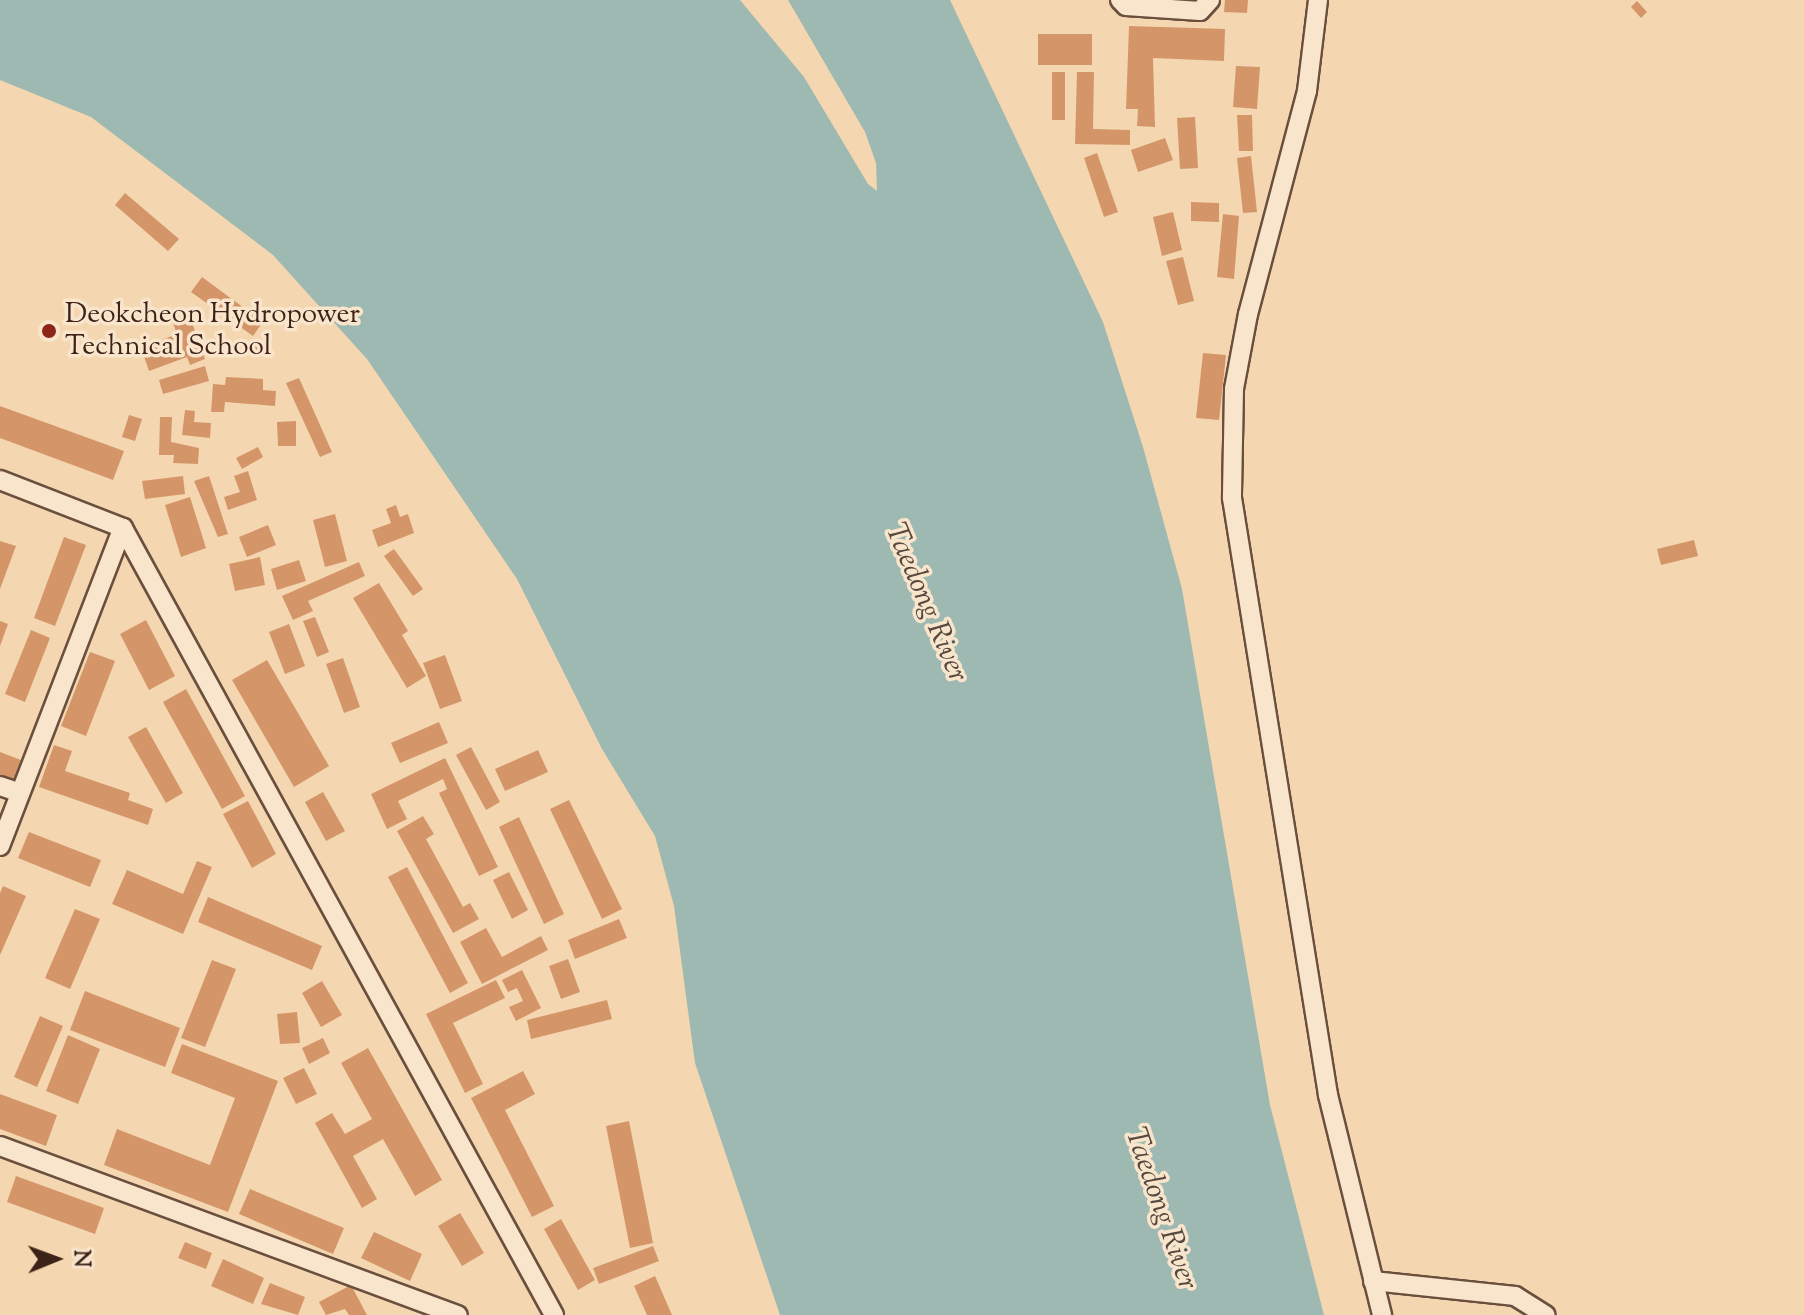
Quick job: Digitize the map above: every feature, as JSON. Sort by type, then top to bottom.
[{"type":"street","points":[[1120,0],[1126,6],[1200,11],[1209,6],[1210,0]]},
{"type":"street","points":[[1318,0],[1307,91],[1248,314],[1234,389],[1232,498],[1328,1095],[1382,1315]]},
{"type":"street","points":[[0,480],[123,528],[554,1315]]},
{"type":"street","points":[[0,846],[123,528]]},
{"type":"street","points":[[0,786],[20,793]]},
{"type":"street","points":[[0,1146],[458,1315]]},
{"type":"street","points":[[1373,1281],[1515,1296],[1546,1315]]},
{"type":"water","name":"Taedong River","points":[[0,0],[740,0],[804,77],[868,184],[877,191],[876,163],[865,132],[788,0],[950,0],[1103,322],[1143,447],[1182,589],[1270,1105],[1324,1315],[780,1315],[695,1063],[674,906],[655,836],[602,749],[517,579],[367,359],[273,255],[91,117],[0,80]]},
{"type":"building","points":[[1225,0],[1248,0],[1247,13],[1224,12]]},
{"type":"building","points":[[1637,1],[1647,12],[1641,18],[1631,7]]},
{"type":"building","points":[[1129,26],[1225,29],[1224,61],[1153,58],[1155,127],[1137,126],[1138,109],[1126,109]]},
{"type":"building","points":[[1038,34],[1092,34],[1092,65],[1038,65]]},
{"type":"building","points":[[1236,66],[1260,67],[1257,109],[1233,107]]},
{"type":"building","points":[[1052,72],[1065,72],[1065,120],[1052,120]]},
{"type":"building","points":[[1077,72],[1094,72],[1093,129],[1130,130],[1130,145],[1075,144]]},
{"type":"building","points":[[1237,115],[1252,115],[1253,151],[1239,151]]},
{"type":"building","points":[[1195,117],[1198,168],[1180,169],[1177,118]]},
{"type":"building","points":[[1165,138],[1173,160],[1138,172],[1131,150]]},
{"type":"building","points":[[1097,153],[1118,212],[1104,217],[1084,158]]},
{"type":"building","points":[[1251,156],[1257,212],[1243,213],[1237,158]]},
{"type":"building","points":[[125,193],[179,239],[168,251],[115,205]]},
{"type":"building","points":[[1191,202],[1219,203],[1219,222],[1191,221]]},
{"type":"building","points":[[1173,212],[1182,250],[1162,256],[1153,217]]},
{"type":"building","points":[[1223,214],[1239,216],[1234,279],[1217,277]]},
{"type":"building","points":[[1183,257],[1194,301],[1178,305],[1166,261]]},
{"type":"building","points":[[202,277],[263,322],[253,336],[191,292]]},
{"type":"building","points":[[190,317],[205,359],[190,365],[187,357],[149,371],[141,348],[177,334],[173,323]]},
{"type":"building","points":[[253,342],[268,349],[265,357],[249,349]]},
{"type":"building","points":[[1203,353],[1226,355],[1219,420],[1196,418]]},
{"type":"building","points":[[205,366],[209,381],[163,394],[159,380]]},
{"type":"building","points":[[226,377],[263,379],[263,390],[276,391],[275,406],[225,402],[224,412],[211,412],[213,384],[225,385]]},
{"type":"building","points":[[299,378],[332,452],[320,457],[286,383]]},
{"type":"building","points":[[0,406],[124,451],[113,480],[0,438]]},
{"type":"building","points":[[185,410],[195,411],[194,422],[211,423],[210,438],[182,435]]},
{"type":"building","points":[[129,415],[142,419],[135,441],[122,437]]},
{"type":"building","points":[[160,417],[172,417],[171,442],[199,448],[198,464],[173,463],[174,455],[159,455]]},
{"type":"building","points":[[296,421],[296,446],[278,446],[277,422]]},
{"type":"building","points":[[258,447],[263,457],[242,469],[236,458]]},
{"type":"building","points":[[248,471],[257,500],[228,510],[224,497],[240,492],[234,476]]},
{"type":"building","points":[[183,476],[185,494],[145,499],[142,481]]},
{"type":"building","points":[[209,476],[228,534],[218,537],[194,481]]},
{"type":"building","points":[[190,497],[206,548],[181,557],[165,505]]},
{"type":"building","points":[[396,505],[400,517],[408,514],[414,533],[378,547],[372,530],[391,523],[386,509]]},
{"type":"building","points":[[335,514],[347,561],[325,567],[313,520]]},
{"type":"building","points":[[268,525],[276,545],[247,557],[239,537]]},
{"type":"building","points":[[64,537],[86,545],[55,626],[34,618]]},
{"type":"building","points":[[1694,540],[1698,556],[1661,565],[1657,549]]},
{"type":"building","points":[[0,541],[16,546],[0,589]]},
{"type":"building","points":[[394,549],[423,589],[413,596],[384,556]]},
{"type":"building","points":[[260,557],[265,585],[235,591],[229,564]]},
{"type":"building","points":[[299,560],[306,581],[277,590],[271,569]]},
{"type":"building","points":[[359,562],[365,576],[308,601],[313,611],[293,620],[282,596]]},
{"type":"building","points":[[379,583],[408,631],[402,635],[426,676],[407,688],[353,598]]},
{"type":"building","points":[[315,617],[329,652],[317,657],[303,621]]},
{"type":"building","points":[[146,620],[175,676],[149,690],[120,634]]},
{"type":"building","points":[[0,621],[8,624],[0,646]]},
{"type":"building","points":[[289,624],[305,666],[285,674],[269,632]]},
{"type":"building","points":[[31,630],[50,638],[25,702],[5,694]]},
{"type":"building","points":[[90,652],[115,661],[86,736],[61,726]]},
{"type":"building","points":[[445,655],[462,701],[440,709],[423,663]]},
{"type":"building","points":[[343,658],[360,707],[344,713],[326,664]]},
{"type":"building","points":[[267,660],[329,766],[294,787],[232,680]]},
{"type":"building","points":[[186,689],[245,796],[222,809],[163,702]]},
{"type":"building","points":[[439,722],[448,743],[400,763],[391,743]]},
{"type":"building","points":[[146,727],[183,793],[166,803],[128,737]]},
{"type":"building","points":[[54,745],[72,751],[65,771],[130,793],[128,800],[153,809],[148,825],[39,787]]},
{"type":"building","points":[[471,747],[500,802],[486,810],[456,755]]},
{"type":"building","points":[[538,750],[548,772],[505,791],[495,769]]},
{"type":"building","points":[[0,752],[21,760],[12,784],[0,780]]},
{"type":"building","points":[[445,758],[498,867],[479,876],[439,793],[447,789],[443,779],[398,801],[407,819],[387,829],[371,794]]},
{"type":"building","points":[[323,792],[345,831],[326,841],[305,802]]},
{"type":"building","points":[[569,800],[622,909],[602,919],[550,809]]},
{"type":"building","points":[[248,801],[276,854],[252,868],[223,814]]},
{"type":"building","points":[[423,816],[434,834],[426,839],[463,907],[470,903],[479,919],[453,933],[397,831]]},
{"type":"building","points":[[519,817],[564,914],[544,924],[499,827]]},
{"type":"building","points":[[29,832],[101,860],[90,887],[18,858]]},
{"type":"building","points":[[197,861],[212,867],[183,934],[112,904],[127,870],[183,894]]},
{"type":"building","points":[[407,867],[468,983],[450,993],[388,877]]},
{"type":"building","points":[[509,872],[528,910],[512,919],[493,880]]},
{"type":"building","points":[[3,886],[26,896],[0,955],[0,893]]},
{"type":"building","points":[[208,897],[322,946],[312,970],[198,922]]},
{"type":"building","points":[[75,909],[100,919],[70,989],[45,978]]},
{"type":"building","points":[[619,919],[627,938],[575,959],[568,940]]},
{"type":"building","points":[[486,928],[502,957],[541,936],[548,950],[482,984],[460,942]]},
{"type":"building","points":[[568,959],[580,992],[561,999],[549,966]]},
{"type":"building","points":[[212,960],[236,969],[205,1047],[181,1038]]},
{"type":"building","points":[[522,970],[541,1008],[516,1021],[509,1007],[523,1001],[517,988],[508,992],[502,980]]},
{"type":"building","points":[[496,980],[505,998],[453,1023],[483,1084],[465,1093],[426,1014]]},
{"type":"building","points":[[322,981],[342,1015],[321,1027],[302,993]]},
{"type":"building","points":[[85,991],[180,1028],[165,1067],[70,1030]]},
{"type":"building","points":[[607,1000],[612,1019],[531,1039],[527,1020]]},
{"type":"building","points":[[297,1012],[300,1043],[280,1044],[277,1014]]},
{"type":"building","points":[[40,1016],[63,1026],[37,1087],[14,1077]]},
{"type":"building","points":[[68,1035],[100,1049],[78,1104],[46,1091]]},
{"type":"building","points":[[323,1038],[330,1053],[309,1064],[302,1048]]},
{"type":"building","points":[[182,1044],[278,1081],[228,1212],[104,1165],[117,1129],[210,1165],[235,1098],[171,1073]]},
{"type":"building","points":[[368,1048],[442,1180],[415,1196],[383,1139],[353,1156],[377,1199],[362,1208],[315,1123],[332,1113],[345,1134],[372,1119],[341,1063]]},
{"type":"building","points":[[304,1068],[317,1094],[296,1104],[283,1078]]},
{"type":"building","points":[[523,1071],[535,1094],[505,1110],[554,1206],[532,1217],[471,1098]]},
{"type":"building","points":[[0,1094],[57,1115],[46,1146],[0,1129]]},
{"type":"building","points":[[629,1121],[653,1243],[630,1248],[606,1126]]},
{"type":"building","points":[[16,1176],[104,1208],[95,1234],[7,1202]]},
{"type":"building","points":[[250,1189],[344,1228],[333,1254],[239,1214]]},
{"type":"building","points":[[460,1213],[484,1253],[462,1266],[438,1226]]},
{"type":"building","points":[[561,1219],[595,1280],[578,1290],[544,1229]]},
{"type":"building","points":[[374,1232],[422,1254],[410,1281],[361,1258]]},
{"type":"building","points":[[185,1242],[212,1253],[206,1269],[178,1258]]},
{"type":"building","points":[[653,1246],[659,1261],[599,1284],[593,1268]]},
{"type":"building","points":[[223,1259],[264,1278],[253,1304],[211,1286]]},
{"type":"building","points":[[655,1276],[672,1315],[647,1315],[634,1286]]},
{"type":"building","points":[[270,1283],[305,1297],[298,1315],[261,1304]]},
{"type":"building","points":[[351,1285],[367,1315],[349,1315],[345,1309],[326,1315],[319,1302]]},
{"type":"place","name":"Deokcheon Hydropower Technical School","points":[[49,331]]}]
